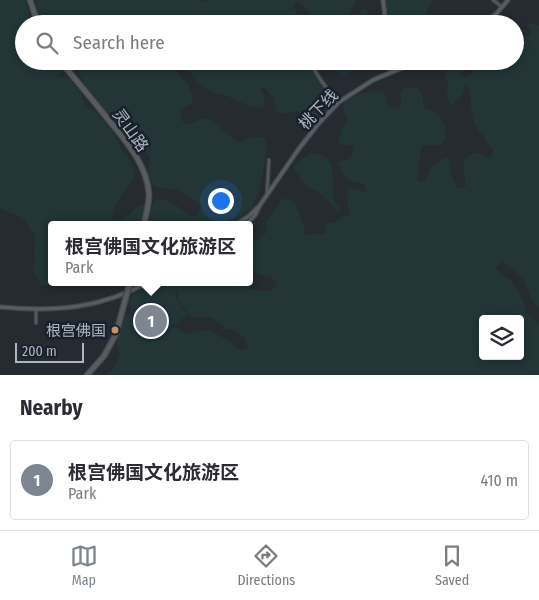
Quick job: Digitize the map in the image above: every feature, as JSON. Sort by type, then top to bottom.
[{"type":"highway","points":[[30,0],[35,15]]},
{"type":"highway","name":"灵山路","points":[[68,70],[137,157],[144,173],[148,192],[145,221]]},
{"type":"highway","points":[[86,375],[104,356],[116,334],[129,286]]},
{"type":"main road","points":[[383,0],[385,15]]},
{"type":"main road","points":[[495,15],[508,0]]},
{"type":"main road","name":"桃下线","points":[[260,205],[298,150],[319,123],[340,102],[366,84],[396,70]]},
{"type":"main road","points":[[241,221],[260,205]]},
{"type":"main road","points":[[250,221],[260,205]]},
{"type":"main road","points":[[0,307],[71,308],[122,296],[141,286]]},
{"type":"street","points":[[493,0],[502,7]]},
{"type":"street","points":[[314,70],[329,91],[340,102]]},
{"type":"street","points":[[268,195],[266,189],[269,160]]},
{"type":"street","points":[[36,309],[36,324]]},
{"type":"shaded area","points":[[0,0],[25,0],[29,15],[15,15],[15,70],[64,70],[54,76],[70,79],[82,96],[84,108],[96,112],[116,137],[121,149],[131,162],[135,175],[118,202],[113,218],[122,219],[141,204],[144,205],[145,209],[142,221],[48,221],[48,284],[44,286],[40,285],[33,267],[35,263],[35,233],[22,218],[0,207]]},
{"type":"shaded area","points":[[35,0],[199,0],[205,2],[206,0],[357,0],[349,15],[309,15],[306,7],[297,2],[294,6],[297,15],[40,15]]},
{"type":"shaded area","points":[[382,0],[432,0],[427,15],[383,15]]},
{"type":"shaded area","points":[[365,8],[368,11],[368,15],[357,15]]},
{"type":"shaded area","points":[[529,23],[539,25],[539,307],[531,299],[523,279],[504,262],[496,268],[501,275],[513,283],[523,300],[526,313],[539,324],[539,375],[107,375],[116,365],[120,354],[117,341],[124,317],[131,313],[131,307],[127,301],[131,299],[130,297],[148,286],[186,286],[182,289],[187,286],[248,286],[250,289],[272,290],[277,285],[272,278],[256,273],[253,268],[253,242],[267,231],[265,222],[282,200],[285,198],[294,202],[305,234],[309,235],[316,233],[324,235],[326,231],[324,225],[326,223],[336,222],[341,217],[350,215],[347,190],[351,188],[365,192],[367,190],[362,183],[348,180],[343,175],[339,164],[340,161],[349,159],[353,147],[338,142],[341,130],[348,118],[344,113],[343,105],[350,98],[362,93],[381,91],[385,93],[387,106],[396,109],[401,105],[401,92],[403,90],[410,87],[418,89],[422,95],[425,108],[434,111],[439,116],[444,124],[446,134],[443,142],[439,145],[423,145],[421,147],[418,180],[423,182],[431,168],[444,157],[448,158],[450,162],[452,177],[458,188],[463,188],[466,185],[463,166],[467,157],[477,153],[489,157],[493,151],[485,140],[484,135],[480,134],[474,122],[467,85],[465,85],[463,95],[457,98],[453,105],[450,105],[447,98],[448,85],[445,73],[447,70],[462,70],[460,75],[465,79],[476,70],[524,70],[524,38],[531,34],[531,29],[527,25]],"holes":[[[179,290],[177,295],[182,306],[190,316],[197,318],[210,317],[226,329],[236,330],[246,340],[247,347],[241,351],[225,339],[207,331],[185,333],[176,328],[167,331],[166,329],[187,316],[175,295]]]},
{"type":"shaded area","points":[[79,70],[176,70],[189,86],[193,99],[180,112],[182,121],[185,124],[205,118],[221,127],[237,142],[243,142],[251,136],[266,138],[266,154],[259,192],[251,208],[234,221],[151,221],[152,206],[157,199],[170,202],[192,216],[196,216],[199,213],[201,206],[180,191],[153,185],[148,172],[151,157],[136,148],[84,83]]},
{"type":"shaded area","points":[[188,70],[310,70],[318,76],[332,101],[329,107],[315,120],[297,111],[286,114],[277,112],[272,96],[263,87],[261,90],[265,99],[263,108],[249,106],[225,95],[212,92],[196,80]]},
{"type":"shaded area","points":[[332,70],[352,70],[345,75]]},
{"type":"shaded area","points":[[309,153],[323,156],[330,162],[333,172],[333,196],[335,203],[340,208],[338,211],[320,193],[302,182],[294,169],[296,163]]},
{"type":"place","name":"根宫佛国文化旅游区","points":[[151,321]]},
{"type":"place","name":"根宫佛国","points":[[115,330]]}]
